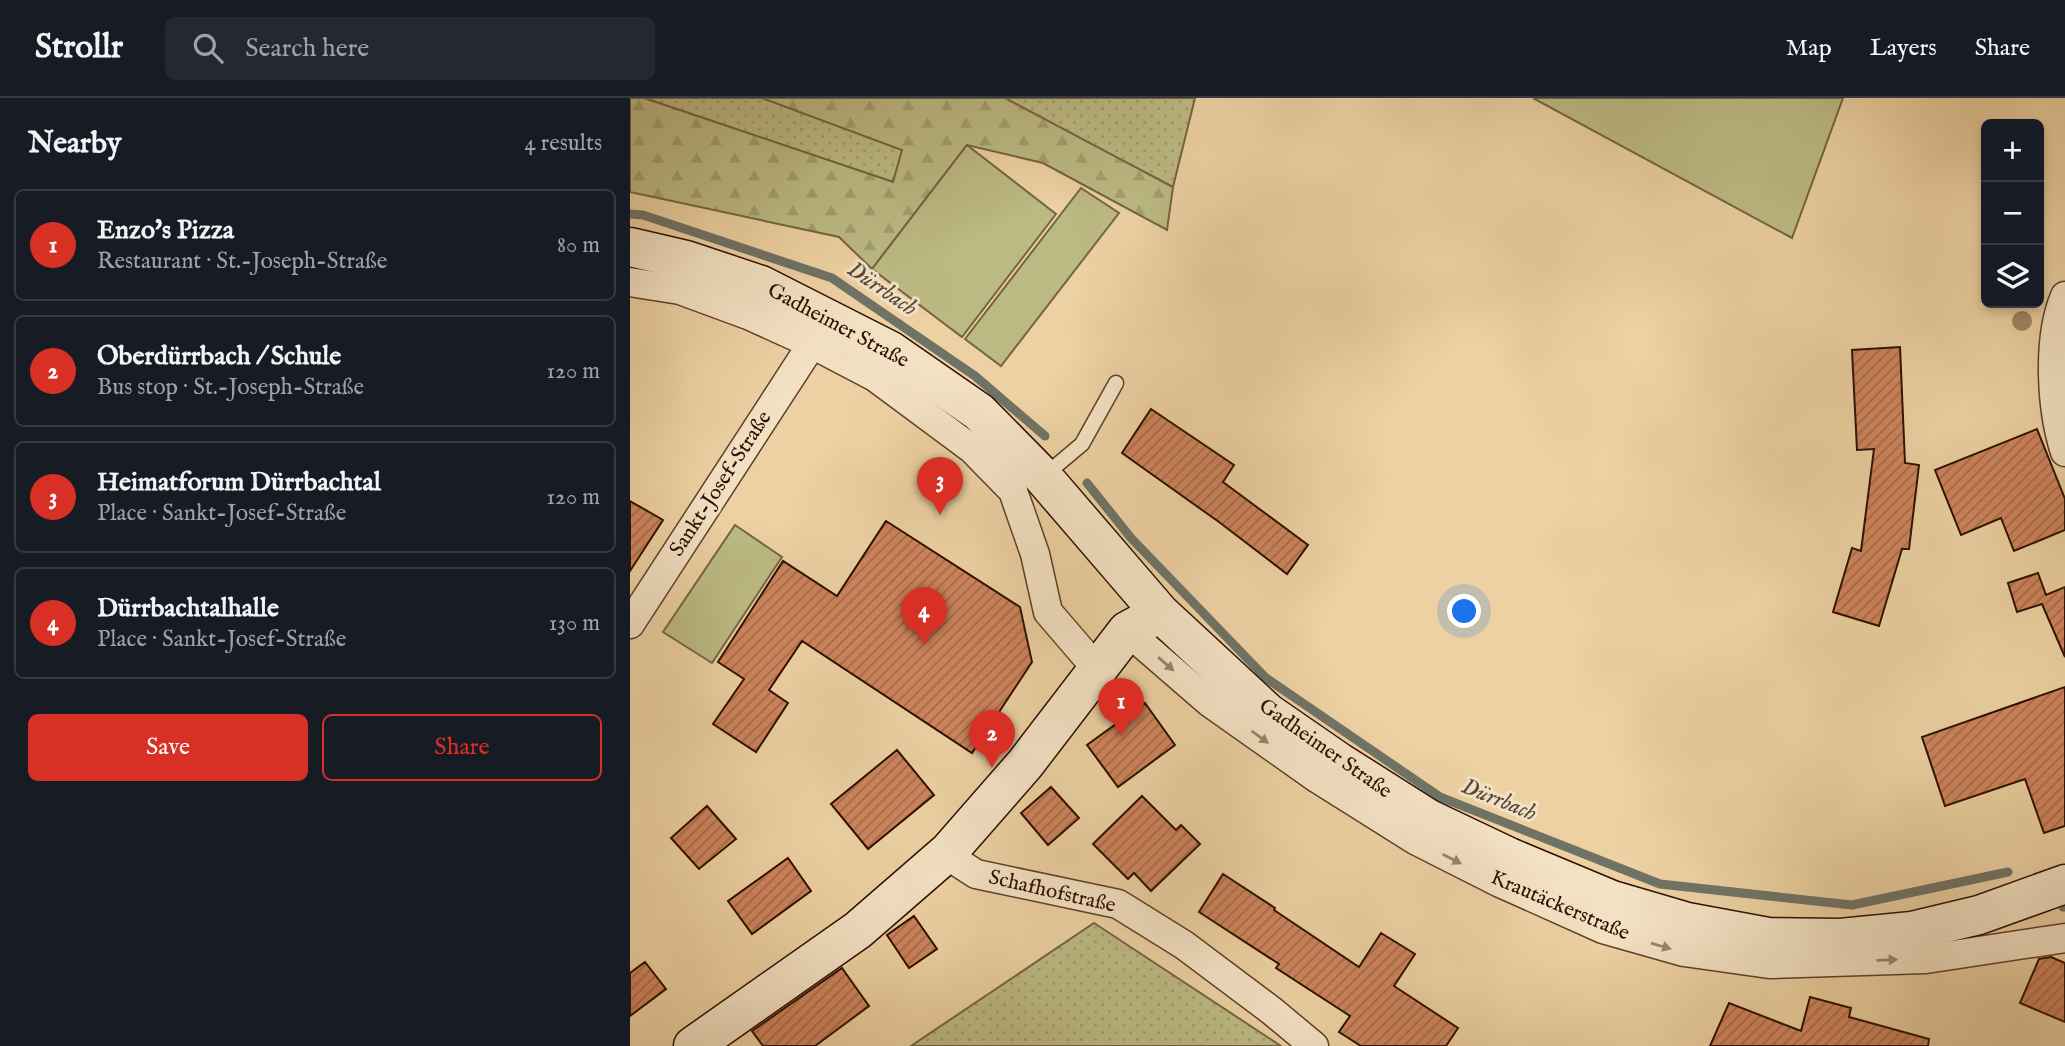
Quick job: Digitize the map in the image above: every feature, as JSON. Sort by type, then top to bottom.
[{"type":"street","name":"Gadheimer Straße","points":[[630,247],[686,260],[761,285],[891,351],[979,412],[1043,477],[1144,622],[1339,762],[1429,819],[1509,857],[1612,900],[1687,922],[1768,937],[1840,938],[1912,932],[1979,915],[2065,884]]},
{"type":"street","points":[[630,282],[680,290],[748,315],[811,344],[875,377],[972,449],[1013,491],[1035,554],[1048,612],[1097,669]]},
{"type":"street","points":[[2065,296],[2057,314],[2053,353],[2057,428],[2065,452]]},
{"type":"street","name":"Sankt-Josef-Straße","points":[[630,624],[811,344]]},
{"type":"street","points":[[693,1046],[858,930],[949,851],[1025,764],[1097,669],[1144,622]]},
{"type":"street","name":"Krautäckerstraße","points":[[1144,622],[1209,702],[1318,779],[1415,840],[1498,882],[1602,929],[1684,952],[1769,964],[1926,959],[2065,938]]},
{"type":"street","name":"Schafhofstraße","points":[[949,851],[959,863],[976,874],[1118,904],[1184,945],[1314,1046]]},
{"type":"lane","points":[[1043,477],[1083,444],[1116,383]]},
{"type":"green space","points":[[630,98],[644,98],[893,182],[902,150],[762,98],[1005,98],[1173,187],[1167,230],[1043,163],[967,145],[872,269],[839,237],[630,192]]},
{"type":"green space","points":[[644,98],[762,98],[903,150],[893,182]]},
{"type":"green space","points":[[1001,98],[1195,98],[1173,187]]},
{"type":"green space","points":[[1533,98],[1843,98],[1792,238]]},
{"type":"green space","points":[[967,145],[1056,214],[962,337],[872,269]]},
{"type":"green space","points":[[1081,188],[1119,213],[1001,366],[965,339]]},
{"type":"green space","points":[[735,525],[782,557],[712,663],[663,632]]},
{"type":"green space","points":[[1094,923],[1281,1046],[911,1046]]},
{"type":"building","points":[[1900,347],[1905,463],[1919,465],[1909,549],[1902,549],[1879,626],[1833,612],[1852,548],[1861,551],[1874,449],[1857,450],[1852,350]]},
{"type":"building","points":[[1151,409],[1234,465],[1223,482],[1308,545],[1287,574],[1122,453]]},
{"type":"building","points":[[2037,429],[2065,499],[2065,530],[2014,551],[2001,518],[1961,535],[1935,470]]},
{"type":"building","points":[[630,501],[663,520],[630,571]]},
{"type":"building","points":[[886,521],[1020,607],[1032,662],[972,753],[802,641],[769,690],[788,703],[756,752],[713,724],[744,679],[718,662],[783,561],[837,596]]},
{"type":"building","points":[[2038,573],[2046,595],[2065,587],[2065,657],[2042,604],[2017,612],[2008,583]]},
{"type":"building","points":[[2065,687],[2065,826],[2044,833],[2025,779],[1945,806],[1922,737]]},
{"type":"building","points":[[1145,703],[1175,745],[1118,787],[1087,745]]},
{"type":"building","points":[[897,750],[934,795],[868,849],[831,804]]},
{"type":"building","points":[[1051,787],[1079,818],[1048,845],[1021,813]]},
{"type":"building","points":[[1142,796],[1176,830],[1181,825],[1200,844],[1151,891],[1134,873],[1128,879],[1093,844]]},
{"type":"building","points":[[707,806],[736,839],[699,869],[671,838]]},
{"type":"building","points":[[788,858],[811,891],[752,934],[728,901]]},
{"type":"building","points":[[1223,874],[1359,967],[1381,933],[1415,954],[1394,986],[1458,1028],[1446,1046],[1361,1046],[1339,1032],[1350,1016],[1276,968],[1279,964],[1199,912]]},
{"type":"building","points":[[914,916],[937,949],[909,968],[887,935]]},
{"type":"building","points":[[2051,957],[2065,963],[2065,1022],[2020,1003],[2039,959]]},
{"type":"building","points":[[645,962],[666,989],[630,1016],[630,973]]},
{"type":"building","points":[[842,968],[869,1006],[815,1046],[763,1046],[752,1031]]},
{"type":"building","points":[[1810,997],[1851,1008],[1849,1017],[1929,1039],[1928,1046],[1710,1046],[1729,1003],[1801,1031]]},
{"type":"waterway","name":"Dürrbach","points":[[630,214],[643,215],[832,278],[975,376],[1045,436]]},
{"type":"waterway","name":"Dürrbach","points":[[1087,483],[1131,538],[1266,678],[1440,797],[1660,884],[1852,905],[2008,872]]},
{"type":"place","name":"Heimatforum Dürrbachtal","points":[[940,515]]},
{"type":"place","name":"Dürrbachtalhalle","points":[[924,645]]},
{"type":"place","name":"Enzo's Pizza","points":[[1121,736]]},
{"type":"place","name":"Oberdürrbach / Schule","points":[[992,768]]}]
